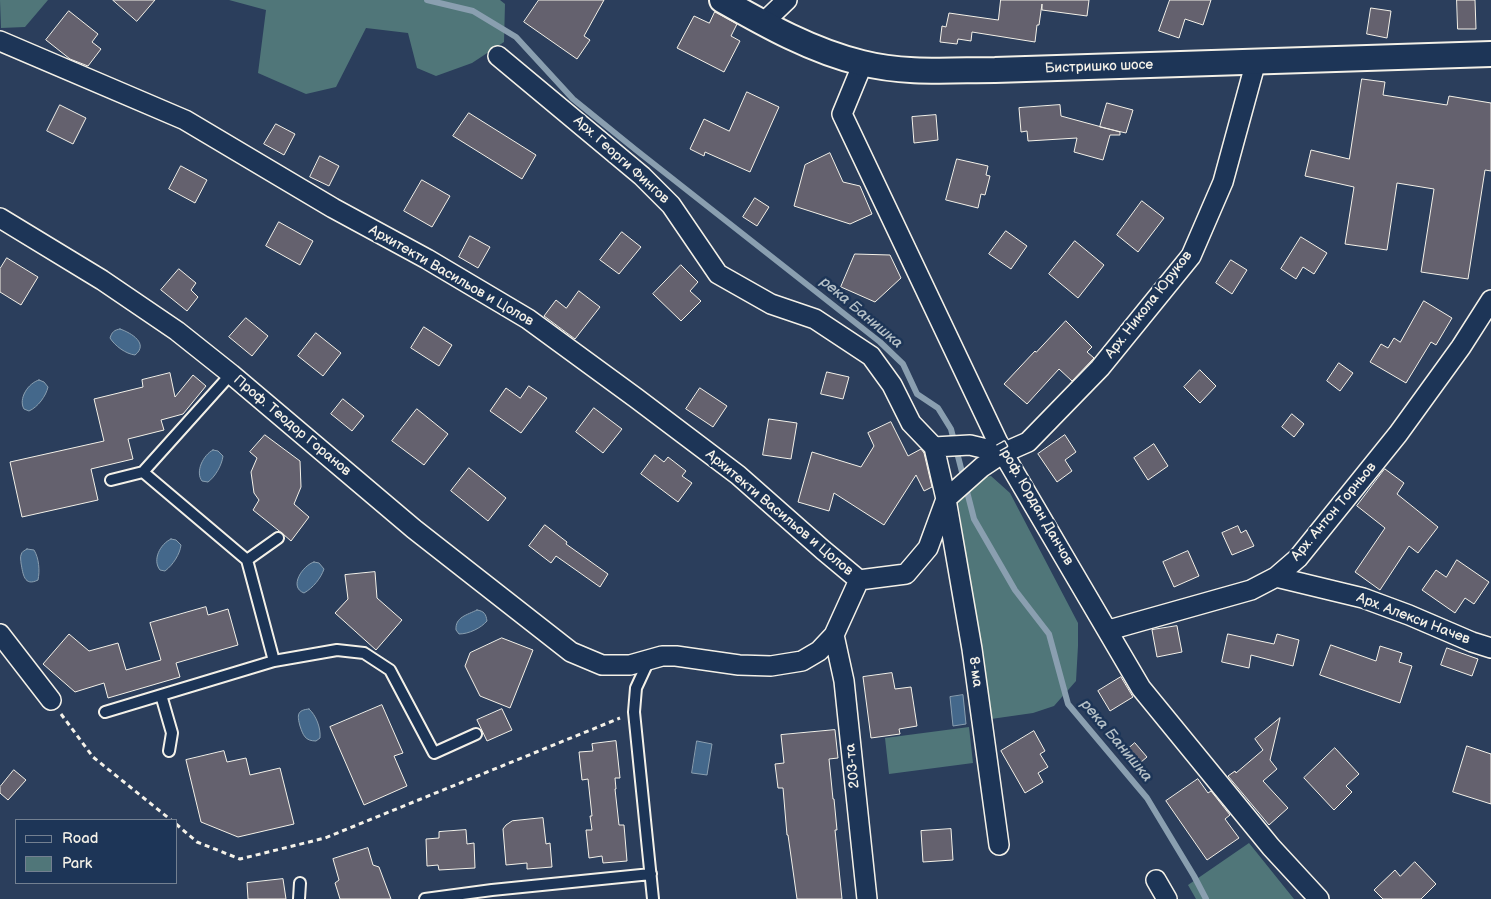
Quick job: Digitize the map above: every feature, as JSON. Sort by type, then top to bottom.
[{"type":"street","name":"Бистришко шосе","points":[[722,0],[796,40],[826,52],[863,63],[934,71],[1491,54]]},
{"type":"street","points":[[763,23],[787,0]]},
{"type":"street","name":"Архитекти Васильов и Цолов","points":[[0,42],[185,120],[333,208],[427,259],[528,319],[738,475],[859,580]]},
{"type":"street","name":"Арх. Георги Фингов","points":[[498,56],[642,176],[672,205],[718,274],[771,304],[815,319],[870,356],[892,385],[911,423],[934,447]]},
{"type":"street","name":"Арх. Никола Юруков","points":[[946,499],[982,467],[1003,453],[1028,442],[1100,368],[1191,256],[1223,182],[1256,61]]},
{"type":"street","name":"Проф. Юрдан Данчов","points":[[863,63],[842,114],[1003,453],[1109,630],[1141,688],[1271,847],[1319,899]]},
{"type":"street","name":"Проф. Теодор Горанов","points":[[0,218],[109,285],[176,331],[231,374],[414,529],[571,652],[602,665],[630,665],[662,656],[676,656],[740,665],[771,666],[802,661],[819,651],[834,635]]},
{"type":"street","name":"Арх. Антон Торньов","points":[[1109,630],[1251,590],[1276,577],[1298,558],[1398,434],[1461,347],[1491,300]]},
{"type":"street","points":[[834,635],[859,580],[906,574],[928,548],[946,499],[934,447],[970,445],[1003,453]]},
{"type":"street","name":"8-ма","points":[[946,499],[972,649],[999,845]]},
{"type":"street","name":"Арх. Алекси Начев","points":[[1276,577],[1363,598],[1491,648]]},
{"type":"street","points":[[0,634],[51,700]]},
{"type":"street","name":"203-та","points":[[834,635],[844,681],[867,899]]},
{"type":"street","points":[[1156,880],[1167,899]]},
{"type":"lane","points":[[110,480],[143,472],[231,374]]},
{"type":"lane","points":[[143,472],[247,560],[274,661]]},
{"type":"lane","points":[[247,560],[278,538]]},
{"type":"lane","points":[[105,712],[274,661],[337,650],[364,653],[390,670],[434,753],[476,734]]},
{"type":"lane","points":[[649,660],[636,688],[634,712],[653,899]]},
{"type":"lane","points":[[161,695],[172,733],[169,751]]},
{"type":"lane","points":[[425,899],[492,890],[651,874]]},
{"type":"lane","points":[[299,899],[300,882]]},
{"type":"path","points":[[51,700],[93,757],[170,819]]},
{"type":"path","points":[[178,826],[198,842],[240,859],[325,838],[634,712]]},
{"type":"green space","points":[[0,0],[48,0],[25,27],[1,28]]},
{"type":"green space","points":[[229,0],[500,0],[505,4],[504,42],[472,63],[436,76],[417,68],[408,33],[366,28],[336,87],[306,94],[258,73],[266,10]]},
{"type":"green space","points":[[991,476],[1010,493],[1078,623],[1078,646],[1076,681],[1054,706],[1033,713],[991,719],[958,502],[979,478]]},
{"type":"green space","points":[[969,727],[973,763],[889,774],[885,738]]},
{"type":"green space","points":[[1249,843],[1294,899],[1196,899],[1188,885]]},
{"type":"water","points":[[120,329],[134,336],[140,343],[139,351],[135,355],[121,349],[110,338],[116,330]]},
{"type":"water","points":[[39,380],[48,387],[45,394],[41,401],[32,409],[29,411],[24,409],[22,401],[25,392],[31,384]]},
{"type":"water","points":[[213,450],[218,451],[223,456],[221,463],[211,480],[208,482],[202,481],[199,473],[201,464],[209,452]]},
{"type":"water","points":[[171,539],[176,540],[181,545],[179,552],[168,569],[165,571],[160,570],[157,562],[158,553],[167,541]]},
{"type":"water","points":[[27,549],[34,550],[38,561],[38,580],[33,582],[27,581],[22,567],[21,556]]},
{"type":"water","points":[[314,562],[319,563],[324,569],[316,582],[304,593],[299,590],[297,581],[306,567]]},
{"type":"water","points":[[477,610],[484,613],[487,621],[474,630],[459,634],[456,630],[457,622],[462,617]]},
{"type":"water","points":[[963,695],[966,724],[953,726],[950,697]]},
{"type":"water","points":[[309,709],[319,726],[320,738],[316,741],[305,737],[299,722],[298,716],[300,712]]},
{"type":"water","points":[[697,741],[712,744],[707,775],[692,773]]},
{"type":"building","points":[[113,0],[155,0],[137,21]]},
{"type":"building","points":[[539,0],[604,0],[584,36],[590,40],[577,59],[524,22]]},
{"type":"building","points":[[1001,0],[1089,0],[1087,16],[1042,10],[1042,4],[1035,42],[972,32],[971,41],[958,39],[957,44],[940,42],[942,26],[946,27],[949,13],[998,20]]},
{"type":"building","points":[[1170,0],[1211,0],[1203,25],[1185,19],[1179,38],[1159,31]]},
{"type":"building","points":[[1457,0],[1475,0],[1476,29],[1458,29]]},
{"type":"building","points":[[1371,8],[1391,11],[1387,38],[1367,34]]},
{"type":"building","points":[[69,11],[98,34],[92,42],[101,49],[88,66],[70,59],[46,40]]},
{"type":"building","points":[[715,12],[737,24],[731,36],[740,41],[724,72],[677,48],[694,16],[709,23]]},
{"type":"building","points":[[1362,79],[1385,82],[1383,95],[1447,105],[1449,96],[1491,103],[1491,171],[1485,170],[1468,279],[1421,272],[1434,189],[1397,183],[1387,250],[1345,244],[1354,187],[1305,176],[1311,150],[1349,159]]},
{"type":"building","points":[[747,92],[779,107],[750,172],[705,152],[704,156],[690,149],[704,119],[729,131]]},
{"type":"building","points":[[1107,103],[1133,110],[1126,133],[1100,127]]},
{"type":"building","points":[[60,105],[86,118],[73,144],[47,131]]},
{"type":"building","points":[[1060,105],[1061,116],[1120,132],[1120,135],[1110,135],[1103,160],[1074,152],[1077,138],[1028,141],[1027,131],[1021,132],[1019,108]]},
{"type":"building","points":[[469,113],[536,155],[522,179],[453,136]]},
{"type":"building","points":[[936,115],[938,140],[914,143],[912,117]]},
{"type":"building","points":[[276,124],[295,134],[284,155],[264,144]]},
{"type":"building","points":[[830,153],[843,182],[860,186],[872,214],[850,224],[794,206],[805,165]]},
{"type":"building","points":[[320,156],[339,166],[329,186],[310,177]]},
{"type":"building","points":[[957,159],[988,166],[986,175],[990,176],[985,195],[981,194],[978,208],[946,200]]},
{"type":"building","points":[[181,166],[207,180],[195,203],[169,189]]},
{"type":"building","points":[[422,180],[450,196],[432,227],[404,211]]},
{"type":"building","points":[[755,198],[769,207],[757,226],[743,217]]},
{"type":"building","points":[[1142,201],[1164,218],[1138,252],[1117,235]]},
{"type":"building","points":[[279,222],[313,241],[300,265],[266,246]]},
{"type":"building","points":[[1006,231],[1027,246],[1011,269],[989,254]]},
{"type":"building","points":[[622,232],[641,247],[619,274],[600,260]]},
{"type":"building","points":[[470,236],[490,247],[478,268],[459,257]]},
{"type":"building","points":[[1301,237],[1327,253],[1314,274],[1303,267],[1296,279],[1281,269]]},
{"type":"building","points":[[1075,241],[1104,265],[1078,298],[1049,274]]},
{"type":"building","points":[[855,254],[890,255],[901,278],[875,302],[841,287]]},
{"type":"building","points":[[7,258],[38,277],[21,305],[0,292],[0,269]]},
{"type":"building","points":[[1231,260],[1247,270],[1232,294],[1216,283]]},
{"type":"building","points":[[681,265],[698,282],[690,291],[701,301],[681,321],[653,294]]},
{"type":"building","points":[[179,269],[196,283],[191,290],[198,297],[187,311],[161,290]]},
{"type":"building","points":[[579,291],[600,307],[575,339],[544,316],[556,300],[566,308]]},
{"type":"building","points":[[1424,301],[1452,318],[1436,345],[1431,342],[1406,383],[1370,362],[1381,344],[1388,348],[1394,338],[1400,342]]},
{"type":"building","points":[[246,318],[268,336],[252,356],[229,337]]},
{"type":"building","points":[[1066,321],[1092,347],[1087,352],[1094,358],[1072,381],[1059,369],[1027,404],[1004,384]]},
{"type":"building","points":[[424,327],[452,345],[439,366],[411,348]]},
{"type":"building","points":[[316,333],[341,353],[323,376],[298,356]]},
{"type":"building","points":[[1339,363],[1353,373],[1340,391],[1327,381]]},
{"type":"building","points":[[1200,370],[1216,386],[1200,403],[1184,387]]},
{"type":"building","points":[[827,372],[849,377],[843,399],[821,394]]},
{"type":"building","points":[[170,373],[175,397],[193,375],[206,386],[183,414],[161,420],[164,430],[128,439],[133,459],[91,469],[98,500],[22,517],[10,462],[104,441],[94,399],[143,387],[142,380]]},
{"type":"building","points":[[529,386],[547,398],[521,433],[490,411],[506,388],[520,398]]},
{"type":"building","points":[[700,388],[727,406],[713,427],[686,409]]},
{"type":"building","points":[[343,399],[364,416],[352,431],[331,414]]},
{"type":"building","points":[[594,408],[622,429],[603,453],[576,432]]},
{"type":"building","points":[[417,409],[448,434],[424,465],[392,441]]},
{"type":"building","points":[[1292,414],[1304,424],[1294,437],[1282,427]]},
{"type":"building","points":[[769,419],[797,423],[791,459],[763,455]]},
{"type":"building","points":[[891,422],[908,456],[921,449],[924,453],[932,487],[924,491],[916,475],[884,525],[834,493],[829,511],[798,502],[812,452],[861,467],[874,446],[868,433]]},
{"type":"building","points":[[265,435],[300,461],[301,487],[294,504],[309,517],[291,541],[253,510],[259,500],[254,493],[251,472],[257,458],[250,452]]},
{"type":"building","points":[[1065,435],[1076,452],[1065,460],[1072,471],[1057,482],[1038,454]]},
{"type":"building","points":[[1154,444],[1168,466],[1148,480],[1134,458]]},
{"type":"building","points":[[655,455],[664,462],[668,457],[686,471],[682,476],[692,483],[678,502],[641,474]]},
{"type":"building","points":[[469,468],[506,498],[488,521],[451,491]]},
{"type":"building","points":[[1385,469],[1404,483],[1397,494],[1438,527],[1418,553],[1409,546],[1380,590],[1355,572],[1385,528],[1357,506]]},
{"type":"building","points":[[545,525],[567,542],[566,544],[608,574],[600,587],[556,556],[551,563],[529,546]]},
{"type":"building","points":[[1238,526],[1241,533],[1246,530],[1254,546],[1232,555],[1222,533]]},
{"type":"building","points":[[1188,551],[1199,576],[1174,587],[1163,562]]},
{"type":"building","points":[[1457,560],[1489,582],[1474,604],[1465,598],[1455,613],[1422,590],[1436,570],[1446,577]]},
{"type":"building","points":[[375,572],[377,598],[402,620],[376,650],[335,613],[348,599],[345,575]]},
{"type":"building","points":[[206,607],[208,615],[228,609],[238,645],[176,663],[180,677],[108,698],[104,683],[75,692],[43,664],[69,634],[89,651],[118,643],[126,670],[161,660],[150,623]]},
{"type":"building","points":[[1177,626],[1182,652],[1157,657],[1152,630]]},
{"type":"building","points":[[1228,634],[1274,644],[1277,634],[1299,640],[1293,666],[1251,655],[1249,668],[1222,662]]},
{"type":"building","points":[[502,638],[533,650],[510,708],[480,696],[465,666],[470,653]]},
{"type":"building","points":[[1331,645],[1376,661],[1380,646],[1402,653],[1399,662],[1412,666],[1400,703],[1320,675]]},
{"type":"building","points":[[1447,648],[1478,659],[1472,676],[1441,665]]},
{"type":"building","points":[[892,673],[895,689],[911,687],[917,726],[899,729],[900,734],[871,738],[863,677]]},
{"type":"building","points":[[1121,677],[1133,697],[1110,711],[1098,691]]},
{"type":"building","points":[[382,705],[403,753],[394,756],[407,786],[364,805],[330,727]]},
{"type":"building","points":[[502,709],[512,730],[487,741],[477,720]]},
{"type":"building","points":[[1280,718],[1270,760],[1277,769],[1263,781],[1288,808],[1269,825],[1228,776],[1235,771],[1236,773],[1263,750],[1255,739]]},
{"type":"building","points":[[835,730],[838,758],[829,759],[842,899],[797,899],[787,835],[783,788],[778,788],[775,764],[784,763],[781,735]]},
{"type":"building","points":[[1034,731],[1045,751],[1040,754],[1048,767],[1038,773],[1043,782],[1025,793],[1001,751]]},
{"type":"building","points":[[616,741],[620,778],[615,778],[615,789],[619,825],[624,825],[627,861],[603,863],[602,856],[589,858],[586,830],[592,830],[590,816],[592,816],[588,779],[582,780],[579,752],[593,751],[592,744]]},
{"type":"building","points":[[1135,743],[1147,757],[1134,768],[1122,754]]},
{"type":"building","points":[[1467,746],[1491,754],[1491,804],[1453,792]]},
{"type":"building","points":[[1335,748],[1359,774],[1346,786],[1352,792],[1334,810],[1304,778]]},
{"type":"building","points":[[224,751],[227,762],[246,758],[250,775],[280,768],[294,824],[238,837],[201,822],[186,760]]},
{"type":"building","points":[[14,770],[26,780],[8,800],[0,793],[0,787]]},
{"type":"building","points":[[1198,779],[1208,793],[1211,791],[1230,815],[1225,819],[1239,838],[1207,860],[1166,801]]},
{"type":"building","points":[[543,818],[546,844],[550,843],[552,867],[527,869],[527,863],[506,865],[503,829],[506,825],[512,821]]},
{"type":"building","points":[[951,829],[953,860],[923,862],[921,831]]},
{"type":"building","points":[[466,830],[467,844],[474,843],[475,868],[439,870],[438,865],[427,866],[426,839],[439,838],[439,832]]},
{"type":"building","points":[[368,848],[373,865],[379,867],[391,899],[340,899],[335,883],[339,880],[333,859]]},
{"type":"building","points":[[1415,862],[1436,884],[1421,899],[1383,899],[1374,890],[1395,870],[1400,876]]},
{"type":"building","points":[[283,879],[286,899],[248,899],[247,883]]},
{"type":"waterway","name":"река Банишка","points":[[427,0],[473,11],[516,37],[573,99],[880,342],[903,364],[917,394],[938,408],[951,429],[974,519],[1015,590],[1049,634],[1068,704],[1147,798],[1206,899]]}]
